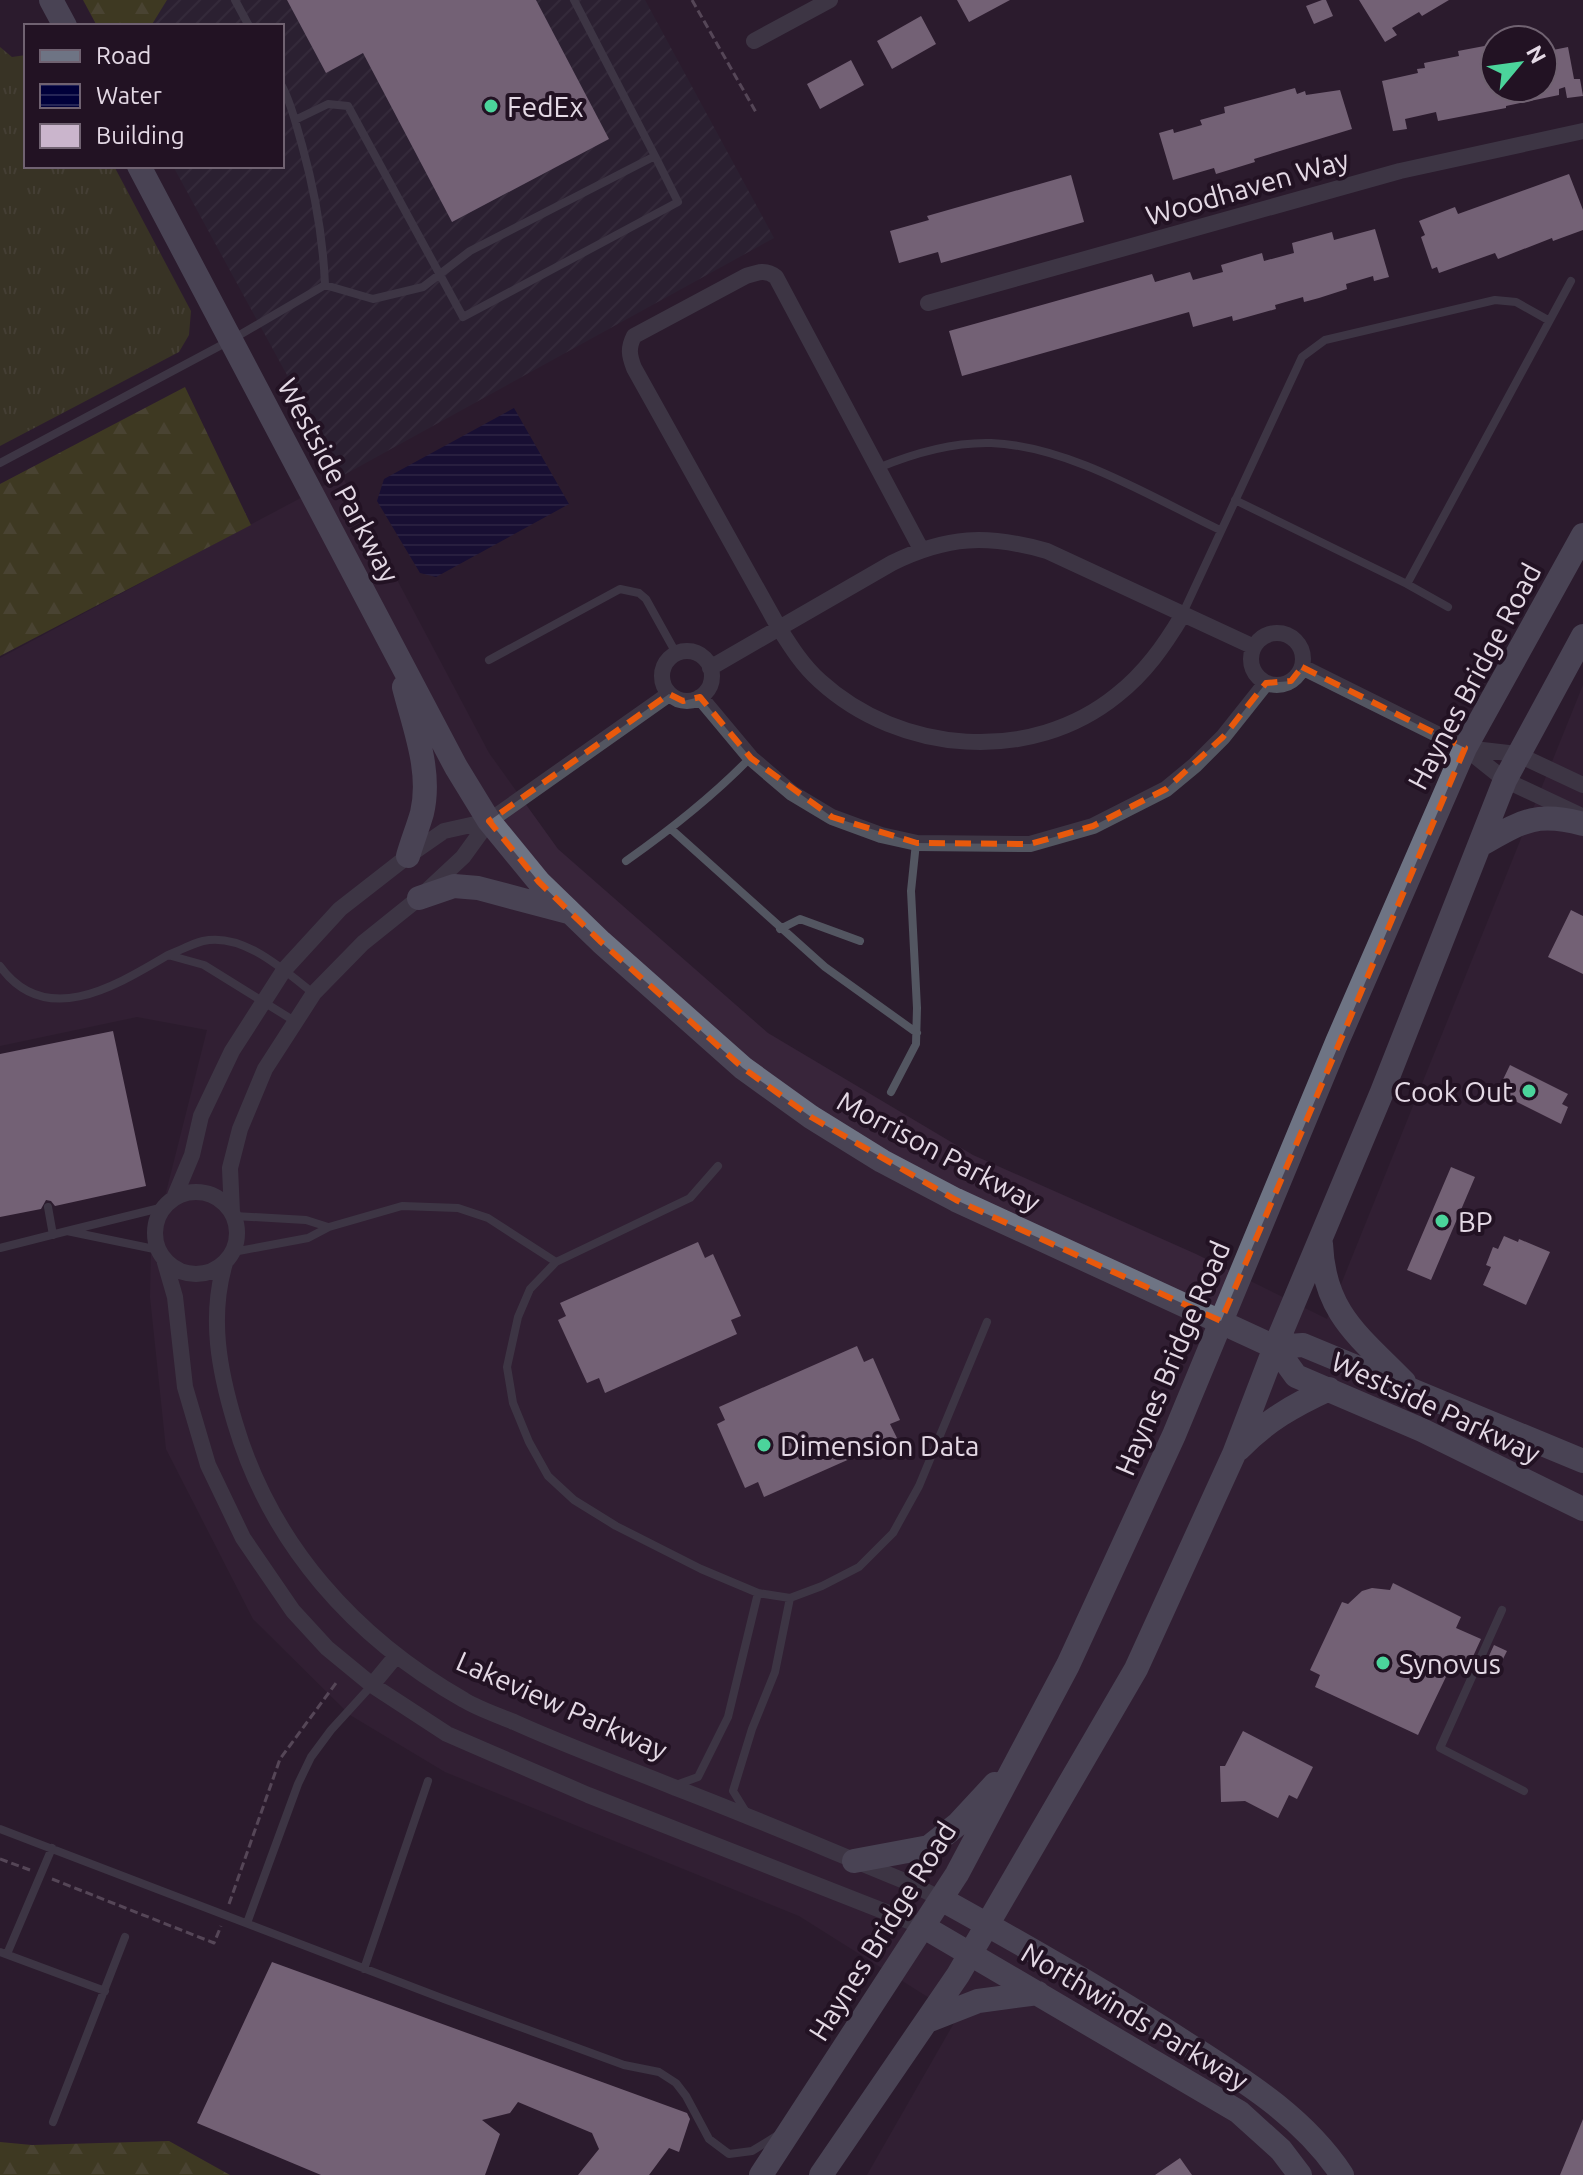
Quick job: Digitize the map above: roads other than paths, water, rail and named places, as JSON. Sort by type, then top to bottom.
[{"type":"main road","points":[[51,0],[64,24]]},
{"type":"main road","name":"Westside Parkway","points":[[140,168],[456,767],[489,821]]},
{"type":"main road","name":"Haynes Bridge Road","points":[[761,2175],[941,1899],[1025,1749],[1077,1647],[1168,1449],[1465,748],[1583,535]]},
{"type":"main road","points":[[821,2175],[971,1953],[1136,1669],[1234,1454],[1505,780],[1583,636]]},
{"type":"main road","points":[[391,642],[422,754],[423,810],[408,856]]},
{"type":"main road","points":[[1480,845],[1528,820],[1546,817],[1583,824]]},
{"type":"main road","name":"Morrison Parkway","points":[[489,821],[539,882],[571,913],[743,1068],[811,1117],[882,1161],[956,1200],[1221,1321]]},
{"type":"main road","points":[[419,898],[454,886],[478,888],[571,913]]},
{"type":"main road","points":[[1321,1238],[1322,1269],[1331,1299],[1346,1322],[1411,1389]]},
{"type":"main road","name":"Westside Parkway","points":[[1221,1321],[1275,1347],[1303,1345],[1583,1461]]},
{"type":"main road","name":"Westside Parkway","points":[[1275,1347],[1292,1373],[1422,1430],[1583,1509]]},
{"type":"main road","points":[[1234,1454],[1261,1427],[1291,1406],[1329,1389]]},
{"type":"main road","points":[[854,1861],[929,1847],[969,1813],[1025,1749]]},
{"type":"main road","name":"Lakeview Parkway","points":[[941,1899],[988,1925]]},
{"type":"main road","name":"Northwinds Parkway","points":[[988,1925],[1125,2004],[1255,2088],[1304,2128],[1342,2175]]},
{"type":"main road","name":"Northwinds Parkway","points":[[924,1927],[1239,2112],[1281,2150],[1300,2175]]},
{"type":"main road","points":[[927,2021],[978,2001],[1038,1993]]},
{"type":"street","points":[[754,41],[830,0]]},
{"type":"street","name":"Woodhaven Way","points":[[928,303],[1400,171],[1583,131]]},
{"type":"street","points":[[921,549],[776,277],[759,271],[746,276],[634,336],[629,354],[634,368],[779,628],[797,656],[819,680],[866,715],[895,728],[963,742],[999,742],[1036,736],[1093,712],[1141,674],[1161,651],[1182,616]]},
{"type":"street","points":[[710,668],[921,549],[969,539],[1024,544],[1047,551],[1254,647]]},
{"type":"street","points":[[1273,633],[1290,637],[1301,650],[1302,667],[1291,681],[1266,683],[1254,671],[1251,655],[1254,647],[1259,640],[1273,633]]},
{"type":"street","points":[[676,653],[700,655],[710,668],[710,684],[700,697],[683,701],[669,694],[665,687],[662,672],[676,653]]},
{"type":"street","points":[[1302,667],[1465,748],[1505,780],[1583,817]]},
{"type":"street","points":[[700,697],[751,758],[792,793],[832,817],[881,835],[917,843],[1030,844],[1105,820],[1166,789],[1223,737],[1266,683]]},
{"type":"street","points":[[162,1254],[174,1268],[201,1274],[214,1270],[229,1257],[237,1239],[230,1168],[240,1129],[265,1069],[314,993],[363,943],[463,857],[489,821],[669,694]]},
{"type":"street","points":[[1465,748],[1517,754],[1583,785]]},
{"type":"street","points":[[489,821],[444,831],[340,909],[284,970],[232,1051],[201,1116],[192,1155],[169,1203],[157,1219],[155,1233],[175,1297],[185,1387],[208,1465],[243,1538],[293,1611],[327,1648],[372,1685],[447,1734],[536,1774],[924,1927]]},
{"type":"street","points":[[169,1203],[186,1193],[200,1192],[213,1195],[233,1214]]},
{"type":"street","name":"Lakeview Parkway","points":[[229,1257],[215,1316],[222,1380],[243,1452],[276,1519],[314,1576],[354,1621],[396,1656],[465,1701],[551,1739],[912,1884],[941,1899]]},
{"type":"street","points":[[372,1685],[396,1656]]},
{"type":"lane","points":[[235,0],[248,24]]},
{"type":"lane","points":[[295,120],[328,104],[348,106],[463,317],[678,202],[574,0]]},
{"type":"lane","points":[[284,91],[295,120],[321,226],[325,285]]},
{"type":"lane","points":[[0,463],[231,340],[325,285],[373,299],[423,287],[470,251],[655,156]]},
{"type":"lane","points":[[1407,584],[1571,281]]},
{"type":"lane","points":[[1182,616],[1302,357],[1316,345],[1325,340],[1495,300],[1516,302],[1548,320]]},
{"type":"lane","points":[[878,468],[930,450],[962,445],[1014,445],[1069,460],[1220,530]]},
{"type":"lane","points":[[1235,500],[1448,607]]},
{"type":"lane","points":[[489,660],[620,589],[639,593],[646,599],[676,653]]},
{"type":"lane","points":[[626,861],[671,829],[751,758]]},
{"type":"lane","points":[[671,829],[825,967],[917,1033]]},
{"type":"lane","points":[[891,1092],[916,1044],[911,891],[917,843]]},
{"type":"lane","points":[[780,929],[800,919],[860,941]]},
{"type":"lane","points":[[0,966],[6,975],[26,989],[53,998],[82,998],[114,987],[168,955],[203,941],[217,941],[241,944],[314,993]]},
{"type":"lane","points":[[168,955],[204,965],[296,1022]]},
{"type":"lane","points":[[718,1166],[690,1198],[556,1262],[530,1289],[518,1317],[507,1367],[513,1403],[529,1442],[548,1476],[574,1500],[616,1526],[701,1569],[758,1593],[790,1598],[859,1567],[893,1533],[919,1486],[987,1322]]},
{"type":"lane","points":[[0,1248],[169,1203]]},
{"type":"lane","points":[[229,1257],[308,1238],[329,1227],[402,1206],[458,1208],[488,1218],[556,1262]]},
{"type":"lane","points":[[48,1207],[53,1235]]},
{"type":"lane","points":[[233,1214],[306,1220],[329,1227]]},
{"type":"lane","points":[[67,1231],[162,1254]]},
{"type":"lane","points":[[672,1786],[698,1777],[728,1717],[758,1593]]},
{"type":"lane","points":[[749,1817],[733,1791],[752,1729],[775,1672],[790,1598]]},
{"type":"lane","points":[[1502,1610],[1440,1748],[1524,1791]]},
{"type":"lane","points":[[247,1923],[298,1784],[311,1757],[372,1685]]},
{"type":"lane","points":[[364,1969],[428,1781]]},
{"type":"lane","points":[[0,1829],[624,2065],[659,2072],[676,2083],[709,2139],[729,2154],[752,2151],[794,2125]]},
{"type":"lane","points":[[52,1848],[4,1953],[105,1991]]},
{"type":"lane","points":[[53,2122],[125,1937]]},
{"type":"water","points":[[514,408],[569,504],[436,577],[420,573],[377,501],[384,479]]},
{"type":"place","name":"FedEx","points":[[491,106]]},
{"type":"place","name":"Cook Out","points":[[1529,1091]]},
{"type":"place","name":"BP","points":[[1442,1221]]},
{"type":"place","name":"Dimension Data","points":[[764,1445]]},
{"type":"place","name":"Synovus","points":[[1383,1663]]}]
